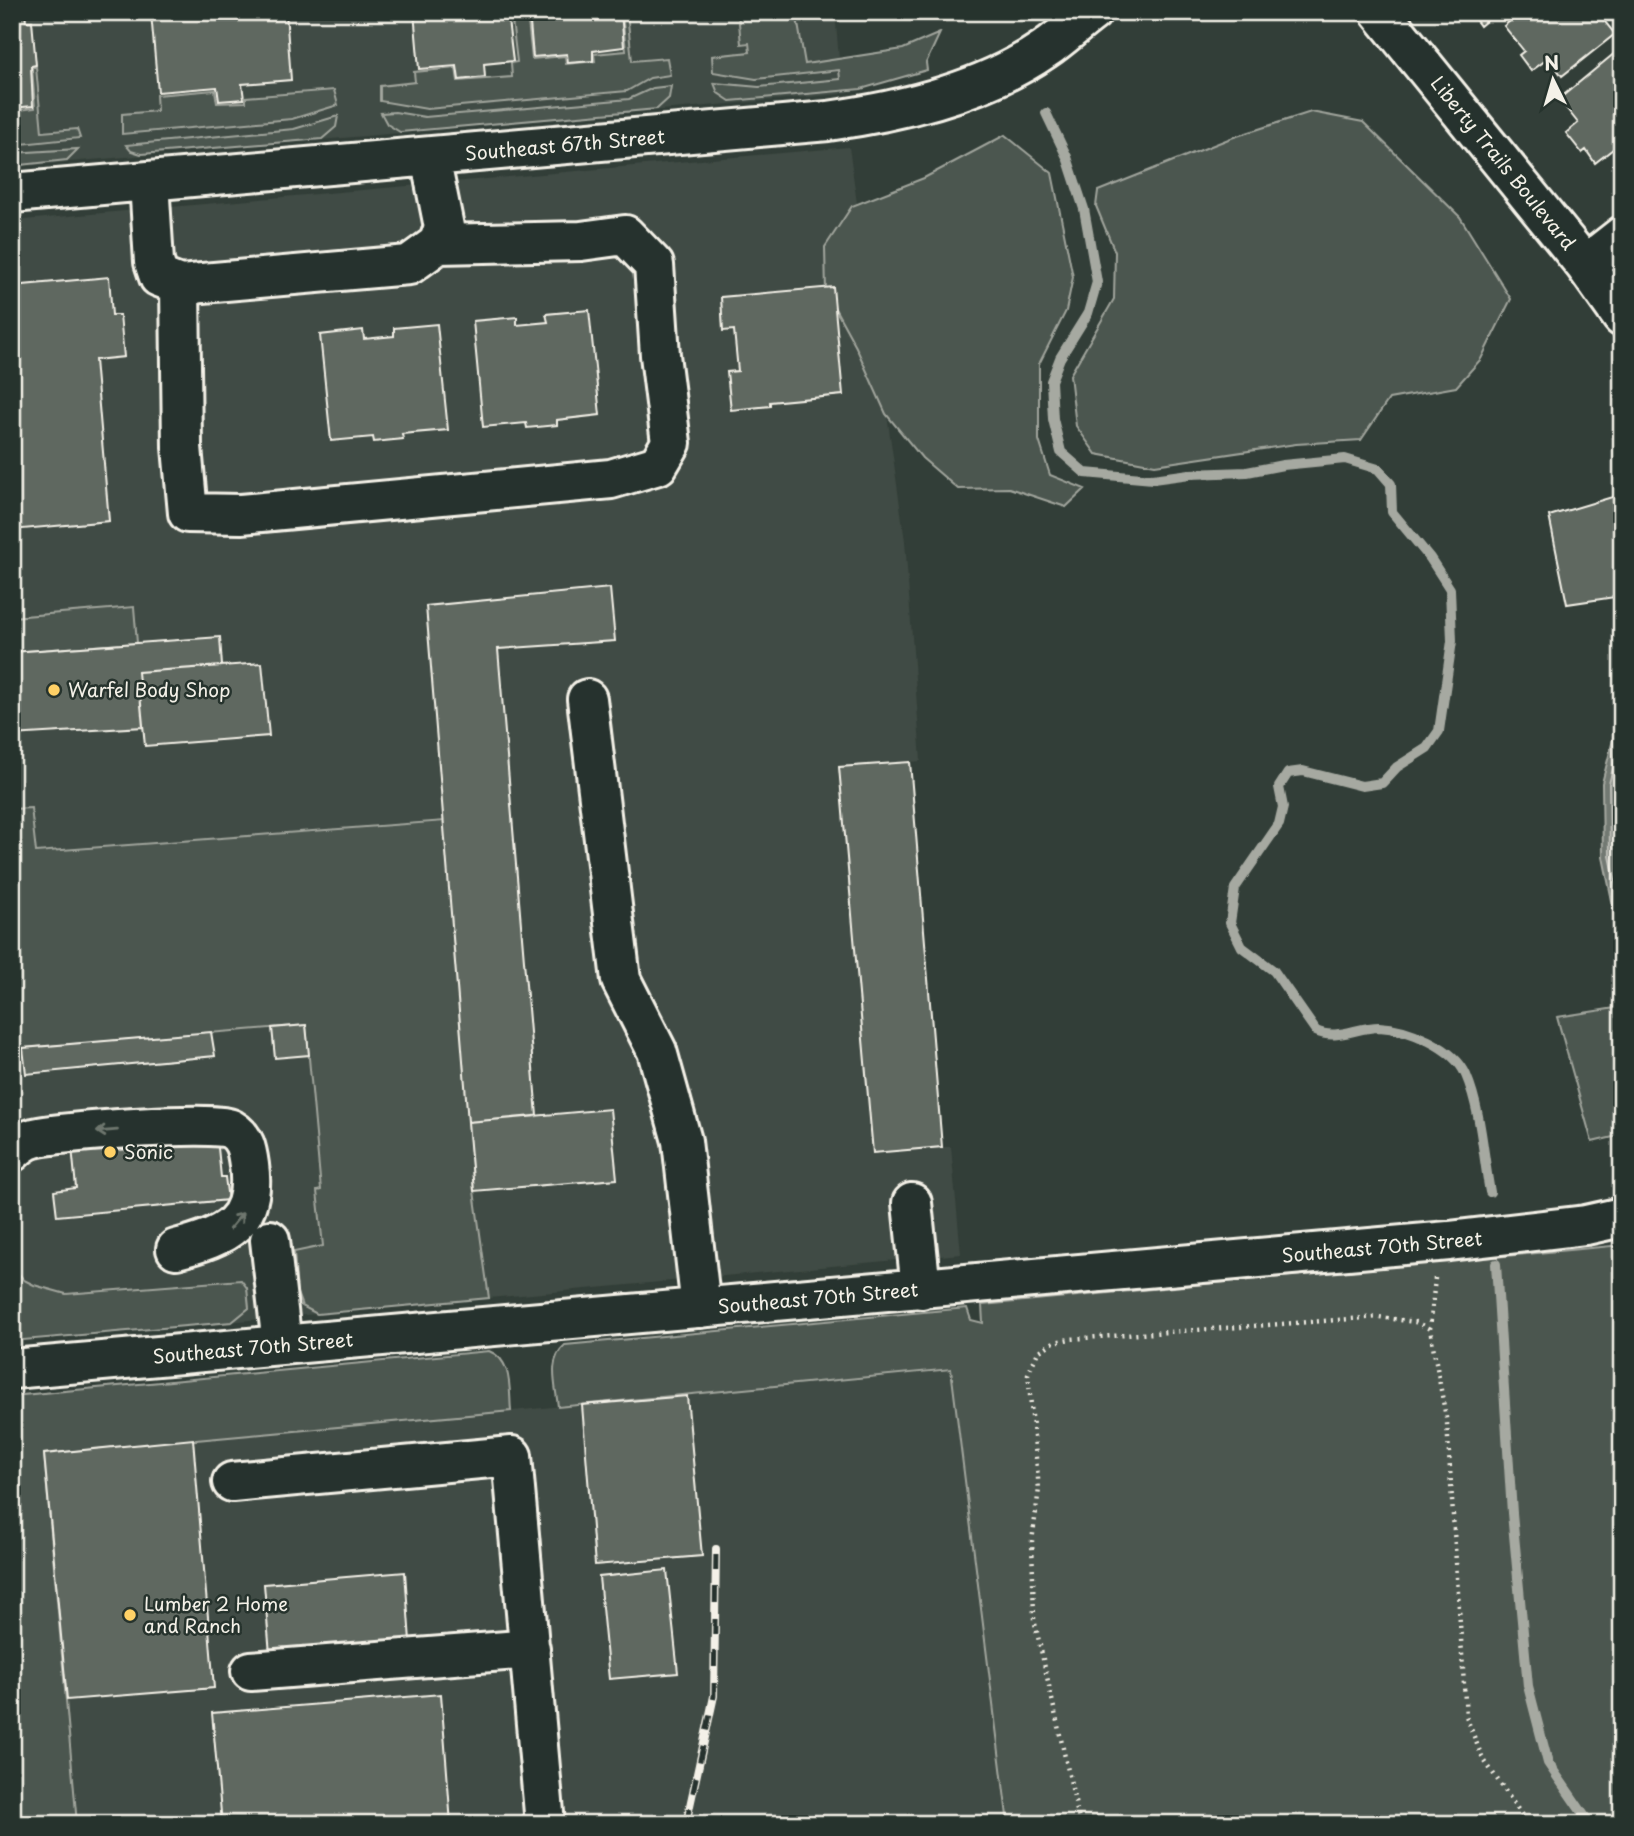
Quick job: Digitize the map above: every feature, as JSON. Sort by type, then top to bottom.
[{"type":"street","name":"Southeast 67th Street","points":[[12,193],[880,114],[953,92],[999,74],[1045,50],[1092,12]]},
{"type":"street","name":"Liberty Trails Boulevard","points":[[1381,12],[1585,265],[1622,317]]},
{"type":"street","points":[[149,182],[154,262],[159,277],[180,285],[410,265],[438,244],[444,227],[430,157]]},
{"type":"street","points":[[180,285],[182,447],[188,513],[241,514],[611,479],[658,466],[671,443],[660,355],[654,265],[640,250],[625,235],[581,241],[438,244]]},
{"type":"street","points":[[1585,265],[1622,236]]},
{"type":"street","points":[[587,699],[621,980],[657,1051],[682,1141],[701,1308]]},
{"type":"street","points":[[12,1153],[35,1138],[194,1124],[229,1127],[244,1141],[247,1154],[251,1189],[246,1208],[236,1224],[223,1234],[176,1249]]},
{"type":"street","points":[[912,1203],[920,1289]]},
{"type":"street","name":"Southeast 70th Street","points":[[12,1369],[1432,1243],[1586,1225],[1622,1217]]},
{"type":"street","points":[[270,1240],[282,1345]]},
{"type":"street","points":[[232,1482],[512,1455],[545,1824]]},
{"type":"street","points":[[251,1671],[530,1649]]},
{"type":"path","points":[[1432,1243],[1435,1281],[1430,1329],[1447,1423],[1466,1716],[1482,1757],[1528,1824]]},
{"type":"path","points":[[1080,1824],[1034,1619],[1032,1541],[1039,1489],[1028,1374],[1038,1352],[1054,1342],[1070,1339],[1379,1317],[1415,1322],[1430,1329]]},
{"type":"shaded area","points":[[12,12],[835,12],[842,94],[12,167]]},
{"type":"shaded area","points":[[511,12],[527,12],[532,59],[565,56],[566,64],[595,61],[594,54],[626,51],[622,12],[627,12],[632,61],[667,58],[670,75],[650,78],[627,91],[427,109],[380,101],[380,86],[415,82],[414,72],[456,68],[458,81],[512,77],[511,63],[517,62]]},
{"type":"shaded area","points":[[738,12],[796,12],[805,64],[903,49],[940,33],[926,63],[927,70],[861,89],[730,101],[718,93],[714,83],[759,87],[840,79],[839,70],[756,79],[713,72],[712,56],[750,52],[749,43],[741,44]]},
{"type":"shaded area","points":[[32,67],[36,67],[42,132],[77,129],[80,138],[12,145],[12,111],[35,108]]},
{"type":"shaded area","points":[[671,86],[669,98],[657,109],[400,132],[387,124],[381,113],[395,112],[425,117],[629,99],[653,88]]},
{"type":"shaded area","points":[[215,90],[217,103],[246,102],[246,97],[334,90],[338,105],[292,119],[122,134],[122,114],[157,111],[156,95]]},
{"type":"shaded area","points":[[1311,112],[1363,122],[1460,217],[1511,299],[1481,359],[1456,387],[1389,399],[1361,440],[1296,444],[1155,465],[1096,454],[1076,426],[1070,375],[1114,299],[1115,252],[1096,206],[1098,191],[1231,138]]},
{"type":"shaded area","points":[[338,116],[336,127],[322,139],[141,154],[131,151],[126,145],[294,129]]},
{"type":"shaded area","points":[[1005,135],[1052,173],[1073,277],[1066,311],[1039,364],[1039,440],[1050,475],[1085,489],[1066,507],[1009,488],[958,489],[922,458],[886,414],[856,347],[826,292],[825,247],[852,206],[924,178]]},
{"type":"shaded area","points":[[849,147],[905,541],[921,761],[910,762],[942,1147],[951,1147],[961,1254],[489,1298],[474,1191],[445,821],[12,854],[12,221]]},
{"type":"shaded area","points":[[78,149],[67,160],[12,166],[12,153]]},
{"type":"shaded area","points":[[134,607],[137,643],[12,652],[12,617]]},
{"type":"shaded area","points":[[31,808],[36,852],[445,821],[474,1191],[489,1298],[317,1314],[302,1306],[297,1293],[294,1252],[323,1246],[317,1191],[321,1190],[306,1025],[12,1049],[12,809]]},
{"type":"shaded area","points":[[1622,1007],[1622,1135],[1592,1142],[1557,1017]]},
{"type":"shaded area","points":[[322,1013],[351,1311],[12,1341],[12,1041]]},
{"type":"shaded area","points":[[1622,1245],[1622,1824],[1008,1824],[951,1369],[558,1407],[554,1366],[559,1351],[565,1345],[967,1308],[971,1320],[983,1323],[982,1305]]},
{"type":"shaded area","points":[[12,1266],[24,1280],[66,1294],[241,1280],[247,1288],[249,1308],[232,1322],[12,1341]]},
{"type":"shaded area","points":[[489,1351],[497,1354],[506,1365],[512,1411],[951,1368],[1008,1824],[12,1824],[12,1396]]},
{"type":"shaded area","points":[[489,1351],[497,1355],[506,1368],[511,1411],[44,1454],[77,1824],[12,1824],[12,1396]]},
{"type":"water","points":[[1622,704],[1622,923],[1616,920],[1603,857],[1602,783]]},
{"type":"building","points":[[12,12],[25,12],[26,21],[32,21],[36,65],[31,66],[33,106],[12,108]]},
{"type":"building","points":[[286,12],[291,80],[242,84],[244,99],[219,101],[217,87],[158,92],[151,13]]},
{"type":"building","points":[[414,12],[507,12],[513,61],[484,64],[485,77],[459,80],[457,66],[419,69]]},
{"type":"building","points":[[529,12],[621,12],[624,47],[593,51],[593,61],[568,63],[567,54],[533,57]]},
{"type":"building","points":[[1470,12],[1497,12],[1480,26]]},
{"type":"building","points":[[1521,12],[1597,12],[1615,34],[1562,76],[1549,58],[1531,71],[1519,55],[1524,51],[1504,26]]},
{"type":"building","points":[[1622,47],[1622,142],[1595,163],[1586,150],[1582,153],[1566,133],[1578,123],[1559,99]]},
{"type":"building","points":[[109,277],[112,315],[120,315],[124,357],[95,360],[109,521],[12,530],[12,286]]},
{"type":"building","points":[[833,287],[843,395],[770,402],[770,406],[731,410],[727,372],[738,371],[734,330],[723,331],[721,297]]},
{"type":"building","points":[[589,310],[600,415],[557,420],[557,425],[527,428],[526,423],[483,427],[473,321],[517,317],[517,325],[548,322],[546,314]]},
{"type":"building","points":[[437,324],[448,430],[402,434],[403,439],[374,442],[373,437],[331,441],[320,335],[363,330],[364,339],[394,336],[394,328]]},
{"type":"building","points":[[1622,494],[1622,596],[1567,604],[1549,516]]},
{"type":"building","points":[[610,588],[615,641],[498,649],[537,1116],[468,1122],[426,606]]},
{"type":"building","points":[[220,637],[222,666],[138,672],[143,727],[12,735],[12,652]]},
{"type":"building","points":[[262,663],[269,736],[145,746],[138,672]]},
{"type":"building","points":[[910,762],[942,1147],[873,1153],[839,767]]},
{"type":"building","points":[[306,1025],[309,1055],[275,1058],[272,1028]]},
{"type":"building","points":[[211,1032],[215,1056],[26,1074],[23,1048]]},
{"type":"building","points":[[610,1109],[617,1179],[474,1191],[468,1122]]},
{"type":"building","points":[[217,1138],[221,1177],[225,1177],[228,1200],[57,1216],[54,1191],[76,1188],[72,1147]]},
{"type":"building","points":[[687,1396],[702,1556],[595,1565],[582,1405]]},
{"type":"building","points":[[193,1439],[214,1688],[67,1700],[44,1454]]},
{"type":"building","points":[[667,1570],[678,1673],[609,1679],[599,1577]]},
{"type":"building","points":[[405,1572],[410,1641],[270,1654],[264,1584]]},
{"type":"building","points":[[441,1694],[451,1824],[222,1824],[212,1713]]},
{"type":"waterway","points":[[1046,113],[1067,157],[1084,209],[1097,282],[1088,313],[1060,358],[1051,381],[1053,419],[1061,452],[1085,473],[1153,479],[1190,474],[1247,472],[1283,465],[1345,459],[1378,469],[1391,484],[1392,512],[1430,558],[1450,589],[1452,641],[1439,731],[1427,748],[1397,767],[1382,783],[1362,786],[1303,771],[1288,773],[1279,787],[1283,807],[1279,824],[1235,888],[1230,923],[1242,947],[1274,971],[1316,1031],[1331,1035],[1379,1027],[1403,1031],[1441,1048],[1460,1065],[1471,1089],[1478,1118],[1490,1192]]},
{"type":"waterway","points":[[1496,1264],[1512,1513],[1528,1686],[1548,1763],[1590,1824]]},
{"type":"railway","points":[[686,1824],[714,1696],[716,1549]]},
{"type":"place","name":"Warfel Body Shop","points":[[54,690]]},
{"type":"place","name":"Sonic","points":[[110,1152]]},
{"type":"place","name":"Lumber 2 Home and Ranch","points":[[130,1615]]}]
